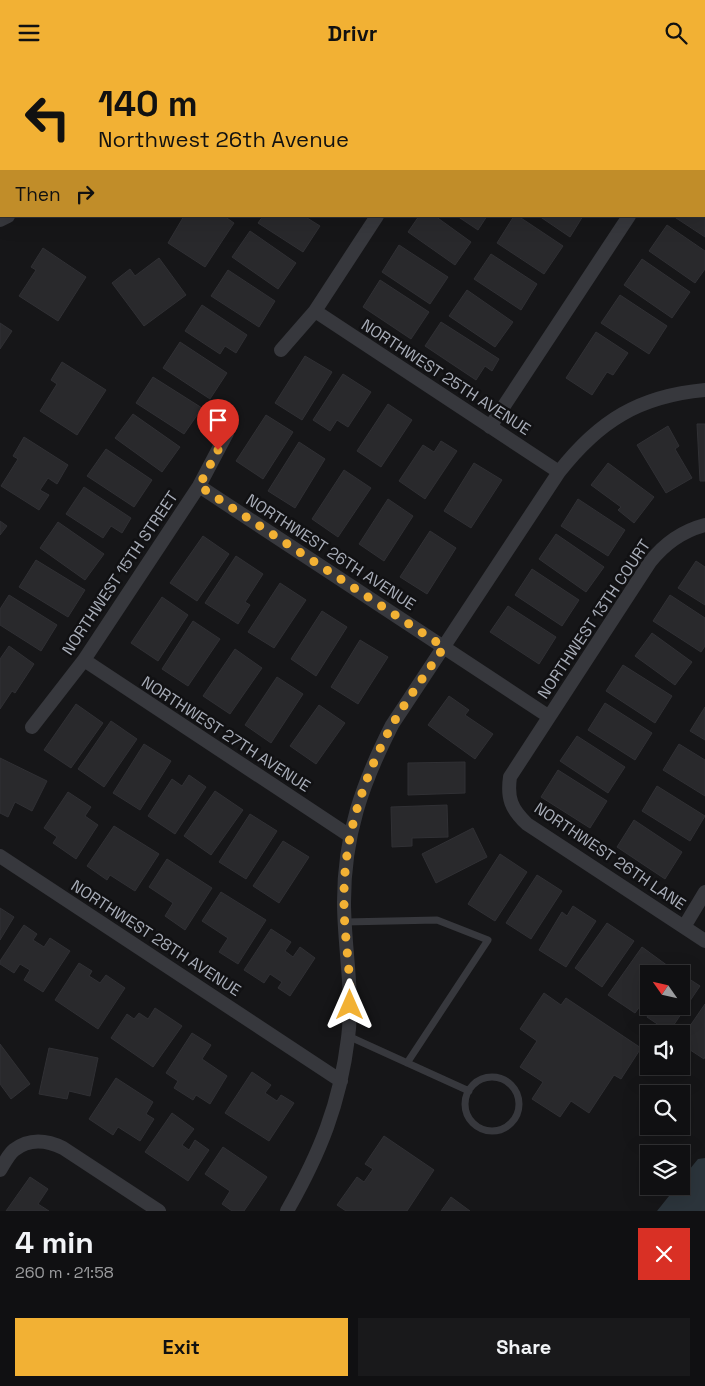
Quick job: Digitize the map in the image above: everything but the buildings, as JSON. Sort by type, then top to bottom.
[{"type":"street","points":[[281,350],[315,311],[376,217]]},
{"type":"street","points":[[490,427],[628,217]]},
{"type":"street","name":"NORTHWEST 25TH AVENUE","points":[[315,311],[559,472]]},
{"type":"street","points":[[287,1211],[321,1146],[341,1081],[348,1036],[350,990],[344,902],[346,859],[358,803],[373,763],[392,725],[559,472],[575,451],[595,432],[618,416],[644,403],[669,395],[705,390]]},
{"type":"street","name":"NORTHWEST 15TH STREET","points":[[32,727],[84,660],[199,486],[227,433]]},
{"type":"street","name":"NORTHWEST 26TH AVENUE","points":[[199,486],[444,647]]},
{"type":"street","name":"NORTHWEST 13TH COURT","points":[[548,716],[650,562],[669,542],[681,533],[705,525]]},
{"type":"street","points":[[444,647],[548,716]]},
{"type":"street","name":"NORTHWEST 27TH AVENUE","points":[[84,660],[350,836]]},
{"type":"street","name":"NORTHWEST 26TH LANE","points":[[548,716],[510,777],[508,790],[511,803],[517,815],[527,824],[705,941]]},
{"type":"street","name":"NORTHWEST 28TH AVENUE","points":[[0,857],[341,1081]]},
{"type":"street","points":[[684,927],[705,893]]},
{"type":"street","points":[[0,1170],[13,1151],[24,1144],[37,1141],[50,1142],[63,1148],[159,1211]]},
{"type":"lane","points":[[345,922],[437,919],[488,940],[407,1063]]},
{"type":"lane","points":[[348,1036],[469,1091]]},
{"type":"lane","points":[[498,1077],[506,1080],[512,1085],[520,1101],[516,1117],[504,1129],[487,1131],[479,1128],[472,1123],[465,1107],[469,1091],[481,1079],[498,1077]]},
{"type":"shaded area","points":[[705,1158],[705,1211],[657,1211],[670,1195],[690,1195],[690,1169],[698,1159]]},
{"type":"route","points":[[218,450],[199,486],[444,647],[392,725],[373,763],[358,803],[346,859],[344,902],[350,1005]]}]
